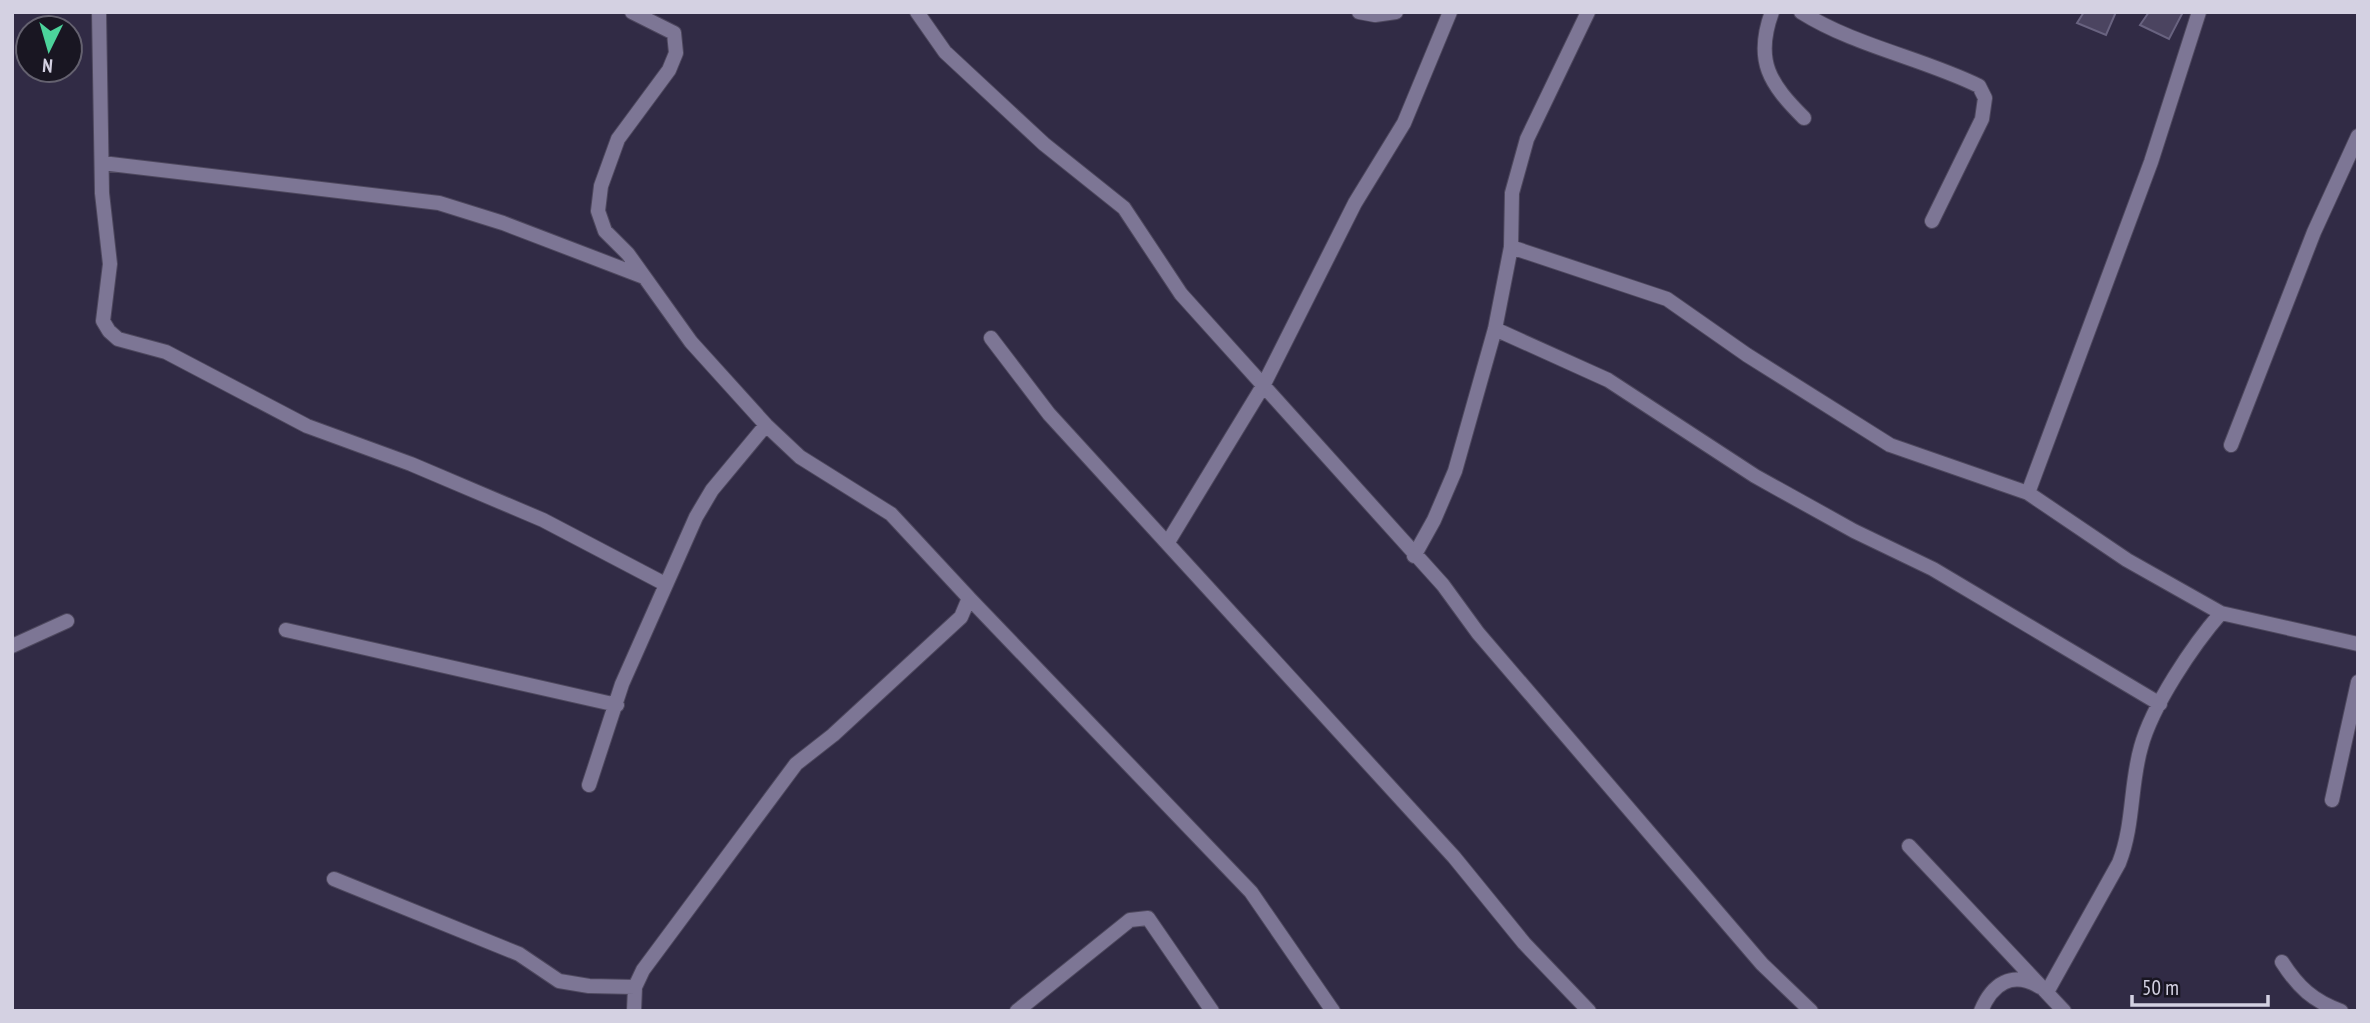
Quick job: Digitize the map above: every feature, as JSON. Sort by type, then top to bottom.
[{"type":"street","points":[[99,12],[102,193],[110,264],[103,321],[118,339],[166,352],[307,426],[411,464],[543,520],[665,584]]},
{"type":"street","points":[[632,12],[674,33],[676,53],[669,71],[618,139],[601,186],[598,211],[605,231],[645,278],[691,342],[766,425],[800,457],[891,514],[1251,892],[1333,1011]]},
{"type":"street","points":[[917,12],[945,52],[1044,144],[1124,208],[1181,294],[1414,556],[1443,585],[1478,633],[1762,964],[1811,1011]]},
{"type":"street","points":[[1359,12],[1375,15],[1396,12]]},
{"type":"street","points":[[1168,542],[1263,386],[1354,202],[1404,123],[1450,12]]},
{"type":"street","points":[[1414,556],[1434,520],[1455,471],[1495,329],[1511,247],[1511,193],[1527,139],[1588,12]]},
{"type":"street","points":[[1772,12],[1763,55],[1770,76],[1784,98],[1804,118]]},
{"type":"street","points":[[1801,12],[1824,27],[1897,52],[1979,86],[1985,98],[1982,119],[1932,221]]},
{"type":"street","points":[[2028,494],[2151,162],[2199,12]]},
{"type":"street","points":[[2231,445],[2314,232],[2358,136]]},
{"type":"street","points":[[102,163],[439,203],[514,227],[645,278]]},
{"type":"street","points":[[1511,247],[1667,299],[1746,355],[1891,445],[2028,494],[2127,560],[2221,613],[2358,644]]},
{"type":"street","points":[[1495,329],[1608,380],[1755,476],[1854,531],[1933,569],[2160,704]]},
{"type":"street","points":[[991,338],[1049,414],[1168,542],[1200,583],[1454,856],[1524,943],[1589,1011]]},
{"type":"street","points":[[589,785],[622,684],[665,584],[712,490],[766,425]]},
{"type":"street","points":[[634,1011],[635,988],[643,970],[796,764],[833,735],[961,617],[969,598]]},
{"type":"street","points":[[2047,992],[2123,852],[2141,747],[2160,704],[2201,636],[2221,613]]},
{"type":"street","points":[[12,646],[67,621]]},
{"type":"street","points":[[286,630],[617,705]]},
{"type":"street","points":[[2332,800],[2358,682]]},
{"type":"street","points":[[1909,846],[2064,1011]]},
{"type":"street","points":[[334,879],[519,954],[559,981],[589,986],[635,988]]},
{"type":"street","points":[[1017,1011],[1130,920],[1148,918],[1212,1011]]},
{"type":"street","points":[[2282,962],[2297,985],[2321,1004],[2341,1011]]},
{"type":"street","points":[[1981,1011],[1994,986],[2011,979],[2030,981],[2047,992]]},
{"type":"building","points":[[2084,12],[2116,12],[2106,35],[2077,23]]},
{"type":"building","points":[[2149,12],[2183,12],[2169,39],[2140,25]]}]
